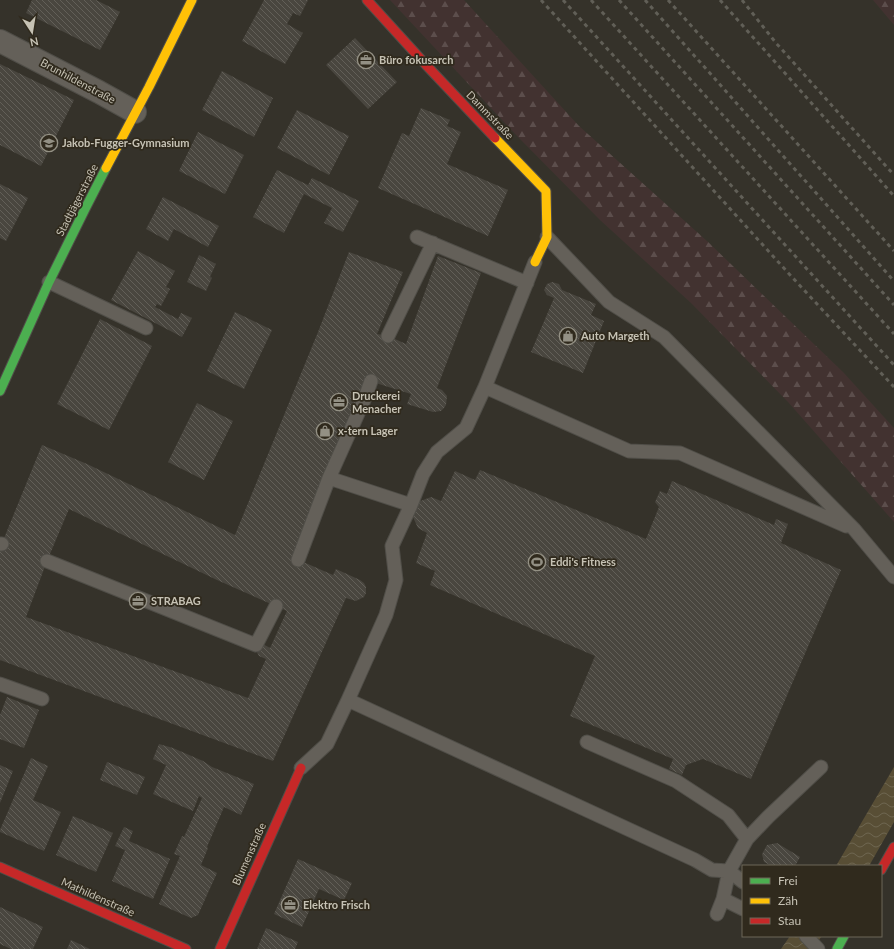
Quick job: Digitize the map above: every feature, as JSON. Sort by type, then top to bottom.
[{"type":"street","name":"Stadtjägerstraße","points":[[0,392],[49,282],[192,0]]},
{"type":"street","name":"Dammstraße","points":[[367,0],[427,66],[546,191],[547,237],[535,262]]},
{"type":"street","name":"Brunhildenstraße","points":[[0,41],[135,112]]},
{"type":"street","name":"Blumenstraße","points":[[220,949],[301,768]]},
{"type":"street","points":[[882,868],[894,847]]},
{"type":"street","name":"Mathildenstraße","points":[[0,867],[186,949]]},
{"type":"street","points":[[837,949],[843,937]]},
{"type":"lane","points":[[417,237],[527,283]]},
{"type":"lane","points":[[547,237],[609,302],[664,337],[854,529],[894,577]]},
{"type":"lane","points":[[388,336],[433,243]]},
{"type":"lane","points":[[301,768],[326,744],[348,700],[386,614],[396,580],[392,546],[423,474],[437,452],[466,428],[485,387],[535,262]]},
{"type":"lane","points":[[49,282],[146,328]]},
{"type":"lane","points":[[298,560],[329,478],[365,398],[371,381]]},
{"type":"lane","points":[[485,387],[629,451],[680,453],[854,529]]},
{"type":"lane","points":[[329,478],[410,505]]},
{"type":"lane","points":[[47,561],[256,645],[276,606]]},
{"type":"lane","points":[[0,684],[42,699]]},
{"type":"lane","points":[[348,700],[688,857],[712,870],[729,871],[742,881]]},
{"type":"lane","points":[[587,742],[676,782],[728,815],[747,839]]},
{"type":"lane","points":[[717,914],[723,898],[729,871],[747,839],[768,816],[821,767]]},
{"type":"lane","points":[[723,898],[742,908]]},
{"type":"lane","points":[[807,937],[817,949]]},
{"type":"green space","points":[[390,0],[464,0],[579,126],[707,241],[843,372],[894,428],[894,522],[788,402],[691,303],[600,220],[518,137]]},
{"type":"green space","points":[[873,0],[894,0],[894,25]]},
{"type":"water","points":[[894,767],[894,822],[870,865],[837,865]]},
{"type":"water","points":[[789,937],[821,937],[812,949],[781,949]]},
{"type":"building","points":[[32,0],[96,0],[120,12],[100,50],[26,13]]},
{"type":"building","points":[[264,0],[308,0],[300,16],[293,13],[287,24],[303,33],[285,64],[242,41]]},
{"type":"building","points":[[355,38],[397,82],[368,109],[326,65]]},
{"type":"building","points":[[0,64],[74,100],[41,166],[0,145]]},
{"type":"building","points":[[222,71],[273,98],[254,137],[202,110]]},
{"type":"building","points":[[421,108],[450,120],[447,126],[461,132],[447,164],[508,190],[488,236],[378,188],[402,133],[409,136]]},
{"type":"building","points":[[297,110],[349,136],[329,175],[277,148]]},
{"type":"building","points":[[198,132],[244,155],[225,194],[179,171]]},
{"type":"building","points":[[277,170],[308,185],[312,178],[359,201],[343,232],[324,223],[332,208],[304,194],[284,233],[253,217]]},
{"type":"building","points":[[0,184],[28,198],[6,241],[0,238]]},
{"type":"building","points":[[163,197],[219,226],[208,247],[174,229],[168,241],[146,229]]},
{"type":"building","points":[[138,251],[175,271],[166,287],[170,289],[161,306],[157,304],[155,307],[178,319],[181,313],[192,318],[182,337],[111,300]]},
{"type":"building","points":[[349,252],[403,272],[377,334],[388,336],[406,344],[438,256],[481,273],[437,388],[442,390],[447,396],[446,405],[441,411],[433,412],[407,404],[411,394],[366,380],[292,557],[333,575],[336,569],[360,580],[366,587],[366,593],[364,597],[356,601],[346,598],[273,761],[0,660],[0,548],[42,445],[87,464],[235,535]],"holes":[[[69,509],[217,580],[287,611],[270,648],[263,644],[256,650],[259,656],[266,659],[248,698],[26,617],[47,561]]]},
{"type":"building","points":[[199,255],[216,264],[206,291],[187,282]]},
{"type":"building","name":"Auto Margeth","points":[[552,282],[559,284],[562,290],[596,304],[591,315],[604,321],[583,373],[531,352],[554,298],[547,295],[544,290],[547,284]]},
{"type":"building","points":[[235,312],[272,330],[244,389],[207,371]]},
{"type":"building","points":[[100,319],[152,346],[109,430],[57,404]]},
{"type":"building","points":[[197,403],[233,421],[204,480],[168,462]]},
{"type":"building","points":[[480,470],[646,539],[659,507],[655,502],[660,491],[667,494],[672,481],[774,525],[776,519],[788,524],[781,543],[841,570],[751,779],[703,759],[686,765],[682,775],[669,769],[673,759],[570,716],[595,656],[430,585],[435,571],[416,563],[427,533],[418,528],[412,515],[418,502],[431,497],[441,501],[455,471],[475,480]]},
{"type":"building","points":[[7,697],[39,710],[24,748],[0,739],[0,715]]},
{"type":"building","points":[[159,744],[173,748],[203,761],[212,767],[254,784],[241,815],[224,807],[201,865],[217,873],[198,915],[191,918],[159,904],[180,856],[174,854],[182,836],[184,837],[202,798],[199,796],[193,811],[153,794],[166,765],[153,759]]},
{"type":"building","points":[[31,758],[48,766],[33,800],[61,812],[44,851],[0,832]]},
{"type":"building","points":[[107,762],[145,777],[137,795],[100,780]]},
{"type":"building","points":[[0,765],[13,771],[0,803]]},
{"type":"building","points":[[73,816],[113,833],[96,872],[56,855]]},
{"type":"building","points":[[124,827],[133,831],[129,841],[170,859],[153,899],[112,881],[125,850],[115,846]]},
{"type":"building","points":[[777,843],[800,857],[796,865],[770,865],[764,862],[762,854],[767,845]]},
{"type":"building","points":[[298,859],[352,883],[344,900],[319,889],[302,927],[274,914]]},
{"type":"building","points":[[0,907],[43,927],[33,949],[11,949],[0,944]]},
{"type":"building","points":[[266,928],[298,942],[295,949],[257,949]]},
{"type":"building","points":[[71,940],[90,949],[67,949]]},
{"type":"railway","points":[[541,0],[791,276],[894,387]]},
{"type":"railway","points":[[563,0],[894,365]]},
{"type":"railway","points":[[591,0],[894,334]]},
{"type":"railway","points":[[619,0],[894,305]]},
{"type":"railway","points":[[645,0],[894,281]]},
{"type":"railway","points":[[668,0],[894,251]]},
{"type":"railway","points":[[720,0],[894,196]]},
{"type":"railway","points":[[742,0],[776,43],[894,175]]},
{"type":"traffic: fast","points":[[0,391],[49,282],[106,168]]},
{"type":"traffic: fast","points":[[837,949],[843,937]]},
{"type":"traffic: slow","points":[[106,168],[149,87],[192,0]]},
{"type":"traffic: slow","points":[[495,138],[546,191],[547,237],[535,262]]},
{"type":"traffic: jam","points":[[367,0],[495,138]]},
{"type":"traffic: jam","points":[[220,949],[301,768]]},
{"type":"traffic: jam","points":[[882,868],[894,847]]},
{"type":"traffic: jam","points":[[0,867],[186,949]]},
{"type":"place","name":"Büro fokusarch","points":[[366,60]]},
{"type":"place","name":"Jakob-Fugger-Gymnasium","points":[[49,143]]},
{"type":"place","name":"Auto Margeth","points":[[568,336]]},
{"type":"place","name":"Druckerei Menacher","points":[[339,402]]},
{"type":"place","name":"x-tern Lager","points":[[325,431]]},
{"type":"place","name":"Eddi's Fitness","points":[[537,562]]},
{"type":"place","name":"STRABAG","points":[[138,601]]},
{"type":"place","name":"Elektro Frisch","points":[[290,905]]}]
